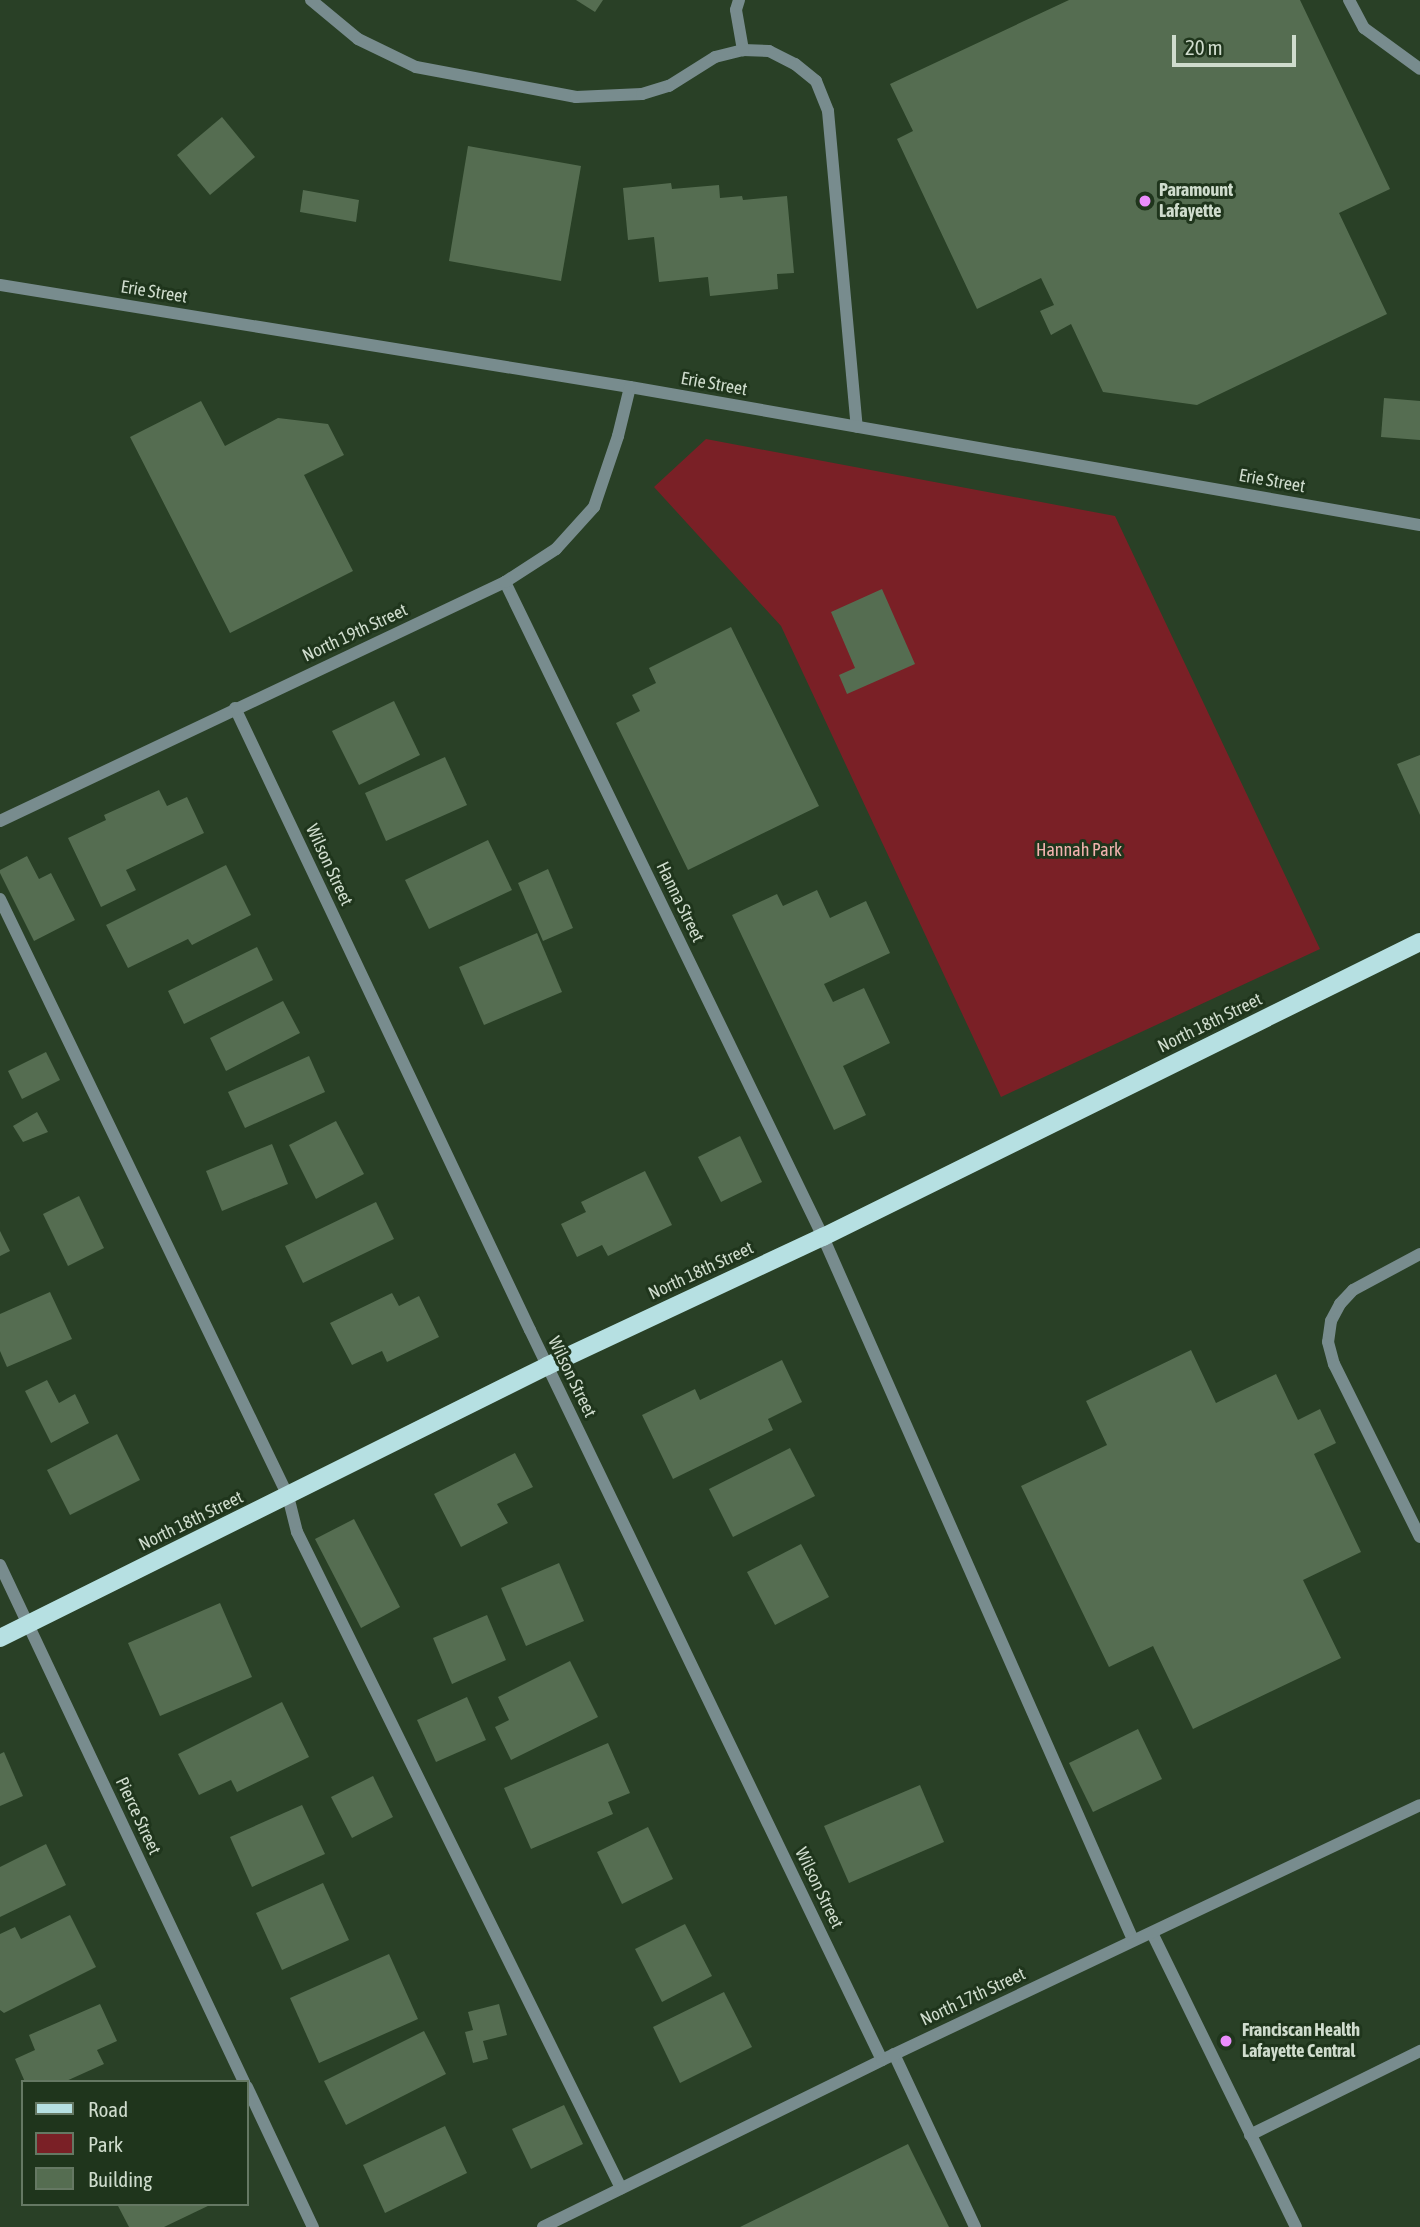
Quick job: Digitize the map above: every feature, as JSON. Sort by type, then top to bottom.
[{"type":"main road","name":"North 18th Street","points":[[0,1638],[547,1366],[823,1237],[1420,942]]},
{"type":"street","points":[[311,0],[358,39],[416,67],[576,97],[618,98],[642,94],[669,86],[715,57],[743,50],[769,51],[795,64],[816,81],[828,111],[856,427]]},
{"type":"street","points":[[739,0],[736,10],[743,50]]},
{"type":"street","points":[[1349,0],[1364,28],[1420,69]]},
{"type":"street","name":"Erie Street","points":[[0,285],[630,387],[1420,525]]},
{"type":"street","name":"North 19th Street","points":[[0,821],[505,582],[556,549],[594,506],[618,436],[630,387]]},
{"type":"street","name":"Hanna Street","points":[[505,582],[823,1237],[1133,1940]]},
{"type":"street","name":"Wilson Street","points":[[235,708],[547,1366],[888,2057],[975,2227]]},
{"type":"street","points":[[0,899],[288,1496],[297,1532],[621,2188]]},
{"type":"street","points":[[1420,1254],[1353,1290],[1340,1304],[1331,1321],[1328,1342],[1335,1364],[1420,1537]]},
{"type":"street","name":"Pierce Street","points":[[0,1565],[243,2080]]},
{"type":"street","name":"North 17th Street","points":[[552,2225],[621,2188],[888,2057],[1420,1805]]},
{"type":"street","points":[[1152,1933],[1296,2227]]},
{"type":"street","points":[[1251,2135],[1420,2051]]},
{"type":"street","points":[[248,2089],[313,2227]]},
{"type":"green space","name":"Hannah Park","points":[[706,439],[1115,516],[1320,949],[1001,1097],[781,626],[654,487]]},
{"type":"building","points":[[576,0],[603,0],[595,12]]},
{"type":"building","name":"Paramount Lafayette","points":[[1069,0],[1300,0],[1390,189],[1339,213],[1387,314],[1197,405],[1103,392],[1071,324],[1051,335],[1040,311],[1054,305],[1041,278],[977,309],[897,139],[913,131],[890,84]]},
{"type":"building","points":[[222,117],[255,157],[210,195],[177,155]]},
{"type":"building","points":[[468,146],[581,166],[561,281],[449,261]]},
{"type":"building","points":[[671,183],[672,189],[719,185],[720,198],[742,196],[743,200],[787,196],[794,273],[777,274],[778,289],[710,296],[708,277],[659,282],[654,237],[628,240],[623,188]]},
{"type":"building","points":[[303,190],[359,200],[356,222],[300,212]]},
{"type":"building","points":[[1384,398],[1420,401],[1420,440],[1381,437]]},
{"type":"building","points":[[201,401],[225,446],[278,418],[328,424],[344,455],[304,475],[353,571],[230,633],[130,437]]},
{"type":"building","points":[[882,589],[915,664],[847,694],[839,675],[855,668],[831,612]]},
{"type":"building","points":[[731,627],[819,806],[688,870],[616,723],[640,711],[632,695],[656,683],[649,668]]},
{"type":"building","points":[[394,701],[420,755],[359,785],[332,731]]},
{"type":"building","points":[[1420,755],[1420,815],[1397,764]]},
{"type":"building","points":[[445,757],[467,805],[386,841],[365,793]]},
{"type":"building","points":[[159,790],[167,806],[187,797],[204,833],[126,870],[136,890],[101,907],[68,838],[106,820],[104,815]]},
{"type":"building","points":[[488,840],[512,890],[429,929],[405,880]]},
{"type":"building","points":[[27,856],[39,879],[51,873],[75,920],[34,941],[0,873],[0,870]]},
{"type":"building","points":[[226,865],[251,915],[192,945],[188,939],[128,968],[106,925]]},
{"type":"building","points":[[548,869],[573,928],[543,941],[518,883]]},
{"type":"building","points":[[817,890],[830,918],[866,901],[890,953],[824,984],[833,1002],[864,988],[890,1043],[843,1066],[866,1115],[834,1130],[732,915],[777,894],[783,906]]},
{"type":"building","points":[[537,933],[562,992],[484,1025],[459,967]]},
{"type":"building","points":[[257,947],[273,980],[184,1024],[168,991]]},
{"type":"building","points":[[283,1001],[300,1033],[226,1071],[210,1038]]},
{"type":"building","points":[[46,1052],[60,1080],[22,1099],[8,1071]]},
{"type":"building","points":[[309,1056],[325,1092],[245,1128],[228,1092]]},
{"type":"building","points":[[37,1112],[48,1132],[23,1142],[13,1126]]},
{"type":"building","points":[[336,1121],[364,1174],[316,1199],[289,1145]]},
{"type":"building","points":[[740,1136],[762,1182],[721,1202],[698,1157]]},
{"type":"building","points":[[272,1144],[288,1184],[222,1211],[206,1171]]},
{"type":"building","points":[[645,1171],[672,1225],[608,1256],[602,1245],[577,1257],[561,1224],[586,1212],[581,1202]]},
{"type":"building","points":[[79,1196],[104,1248],[68,1266],[43,1214]]},
{"type":"building","points":[[376,1202],[394,1239],[303,1283],[285,1246]]},
{"type":"building","points":[[0,1231],[10,1251],[0,1256]]},
{"type":"building","points":[[50,1292],[72,1339],[7,1367],[0,1351],[0,1314]]},
{"type":"building","points":[[392,1293],[399,1306],[419,1296],[439,1337],[387,1362],[382,1351],[352,1365],[330,1323]]},
{"type":"building","points":[[1191,1350],[1216,1403],[1276,1374],[1298,1420],[1320,1409],[1336,1443],[1314,1454],[1361,1552],[1303,1580],[1341,1658],[1193,1729],[1153,1646],[1109,1667],[1021,1486],[1107,1445],[1086,1401]]},
{"type":"building","points":[[782,1360],[802,1402],[768,1419],[773,1430],[673,1479],[642,1415],[695,1389],[700,1400]]},
{"type":"building","points":[[47,1380],[59,1403],[75,1394],[89,1423],[51,1443],[25,1391]]},
{"type":"building","points":[[117,1434],[140,1480],[70,1515],[47,1470]]},
{"type":"building","points":[[790,1448],[815,1496],[733,1537],[709,1489]]},
{"type":"building","points":[[515,1453],[533,1487],[497,1504],[508,1523],[461,1547],[434,1494]]},
{"type":"building","points":[[354,1519],[400,1607],[361,1628],[315,1539]]},
{"type":"building","points":[[801,1544],[829,1597],[775,1625],[747,1572]]},
{"type":"building","points":[[559,1563],[584,1621],[526,1646],[501,1588]]},
{"type":"building","points":[[220,1603],[252,1677],[160,1716],[128,1643]]},
{"type":"building","points":[[487,1615],[506,1660],[452,1684],[433,1638]]},
{"type":"building","points":[[570,1661],[598,1717],[511,1760],[495,1727],[509,1720],[498,1697]]},
{"type":"building","points":[[467,1697],[486,1740],[436,1762],[417,1720]]},
{"type":"building","points":[[282,1702],[309,1757],[237,1792],[231,1780],[199,1795],[178,1754]]},
{"type":"building","points":[[1138,1729],[1162,1779],[1093,1812],[1069,1763]]},
{"type":"building","points":[[608,1743],[630,1793],[608,1802],[613,1814],[531,1849],[504,1788]]},
{"type":"building","points":[[4,1752],[23,1796],[0,1806],[0,1754]]},
{"type":"building","points":[[373,1776],[393,1817],[352,1838],[331,1797]]},
{"type":"building","points":[[920,1785],[944,1842],[849,1883],[824,1826]]},
{"type":"building","points":[[302,1805],[325,1854],[252,1887],[230,1837]]},
{"type":"building","points":[[648,1827],[673,1879],[622,1904],[597,1852]]},
{"type":"building","points":[[46,1844],[66,1885],[0,1917],[0,1867]]},
{"type":"building","points":[[323,1883],[349,1940],[282,1970],[256,1913]]},
{"type":"building","points":[[70,1915],[96,1967],[4,2013],[0,2010],[0,1934],[15,1927],[21,1939]]},
{"type":"building","points":[[685,1924],[712,1976],[662,2002],[635,1949]]},
{"type":"building","points":[[389,1954],[418,2019],[319,2063],[290,1998]]},
{"type":"building","points":[[724,1992],[752,2047],[680,2083],[653,2027]]},
{"type":"building","points":[[100,2004],[117,2041],[97,2050],[104,2064],[68,2080],[24,2080],[15,2059],[35,2050],[29,2035]]},
{"type":"building","points":[[499,2004],[507,2035],[483,2041],[488,2059],[473,2063],[465,2032],[473,2030],[468,2012]]},
{"type":"building","points":[[424,2031],[446,2074],[346,2125],[324,2081]]},
{"type":"building","points":[[564,2105],[583,2144],[531,2169],[512,2129]]},
{"type":"building","points":[[445,2126],[467,2173],[385,2213],[363,2165]]},
{"type":"building","points":[[908,2144],[949,2227],[740,2227]]},
{"type":"building","points":[[118,2206],[208,2206],[164,2227],[129,2227]]},
{"type":"place","name":"Paramount Lafayette","points":[[1145,201]]},
{"type":"place","name":"Franciscan Health Lafayette Central","points":[[1226,2041]]}]
